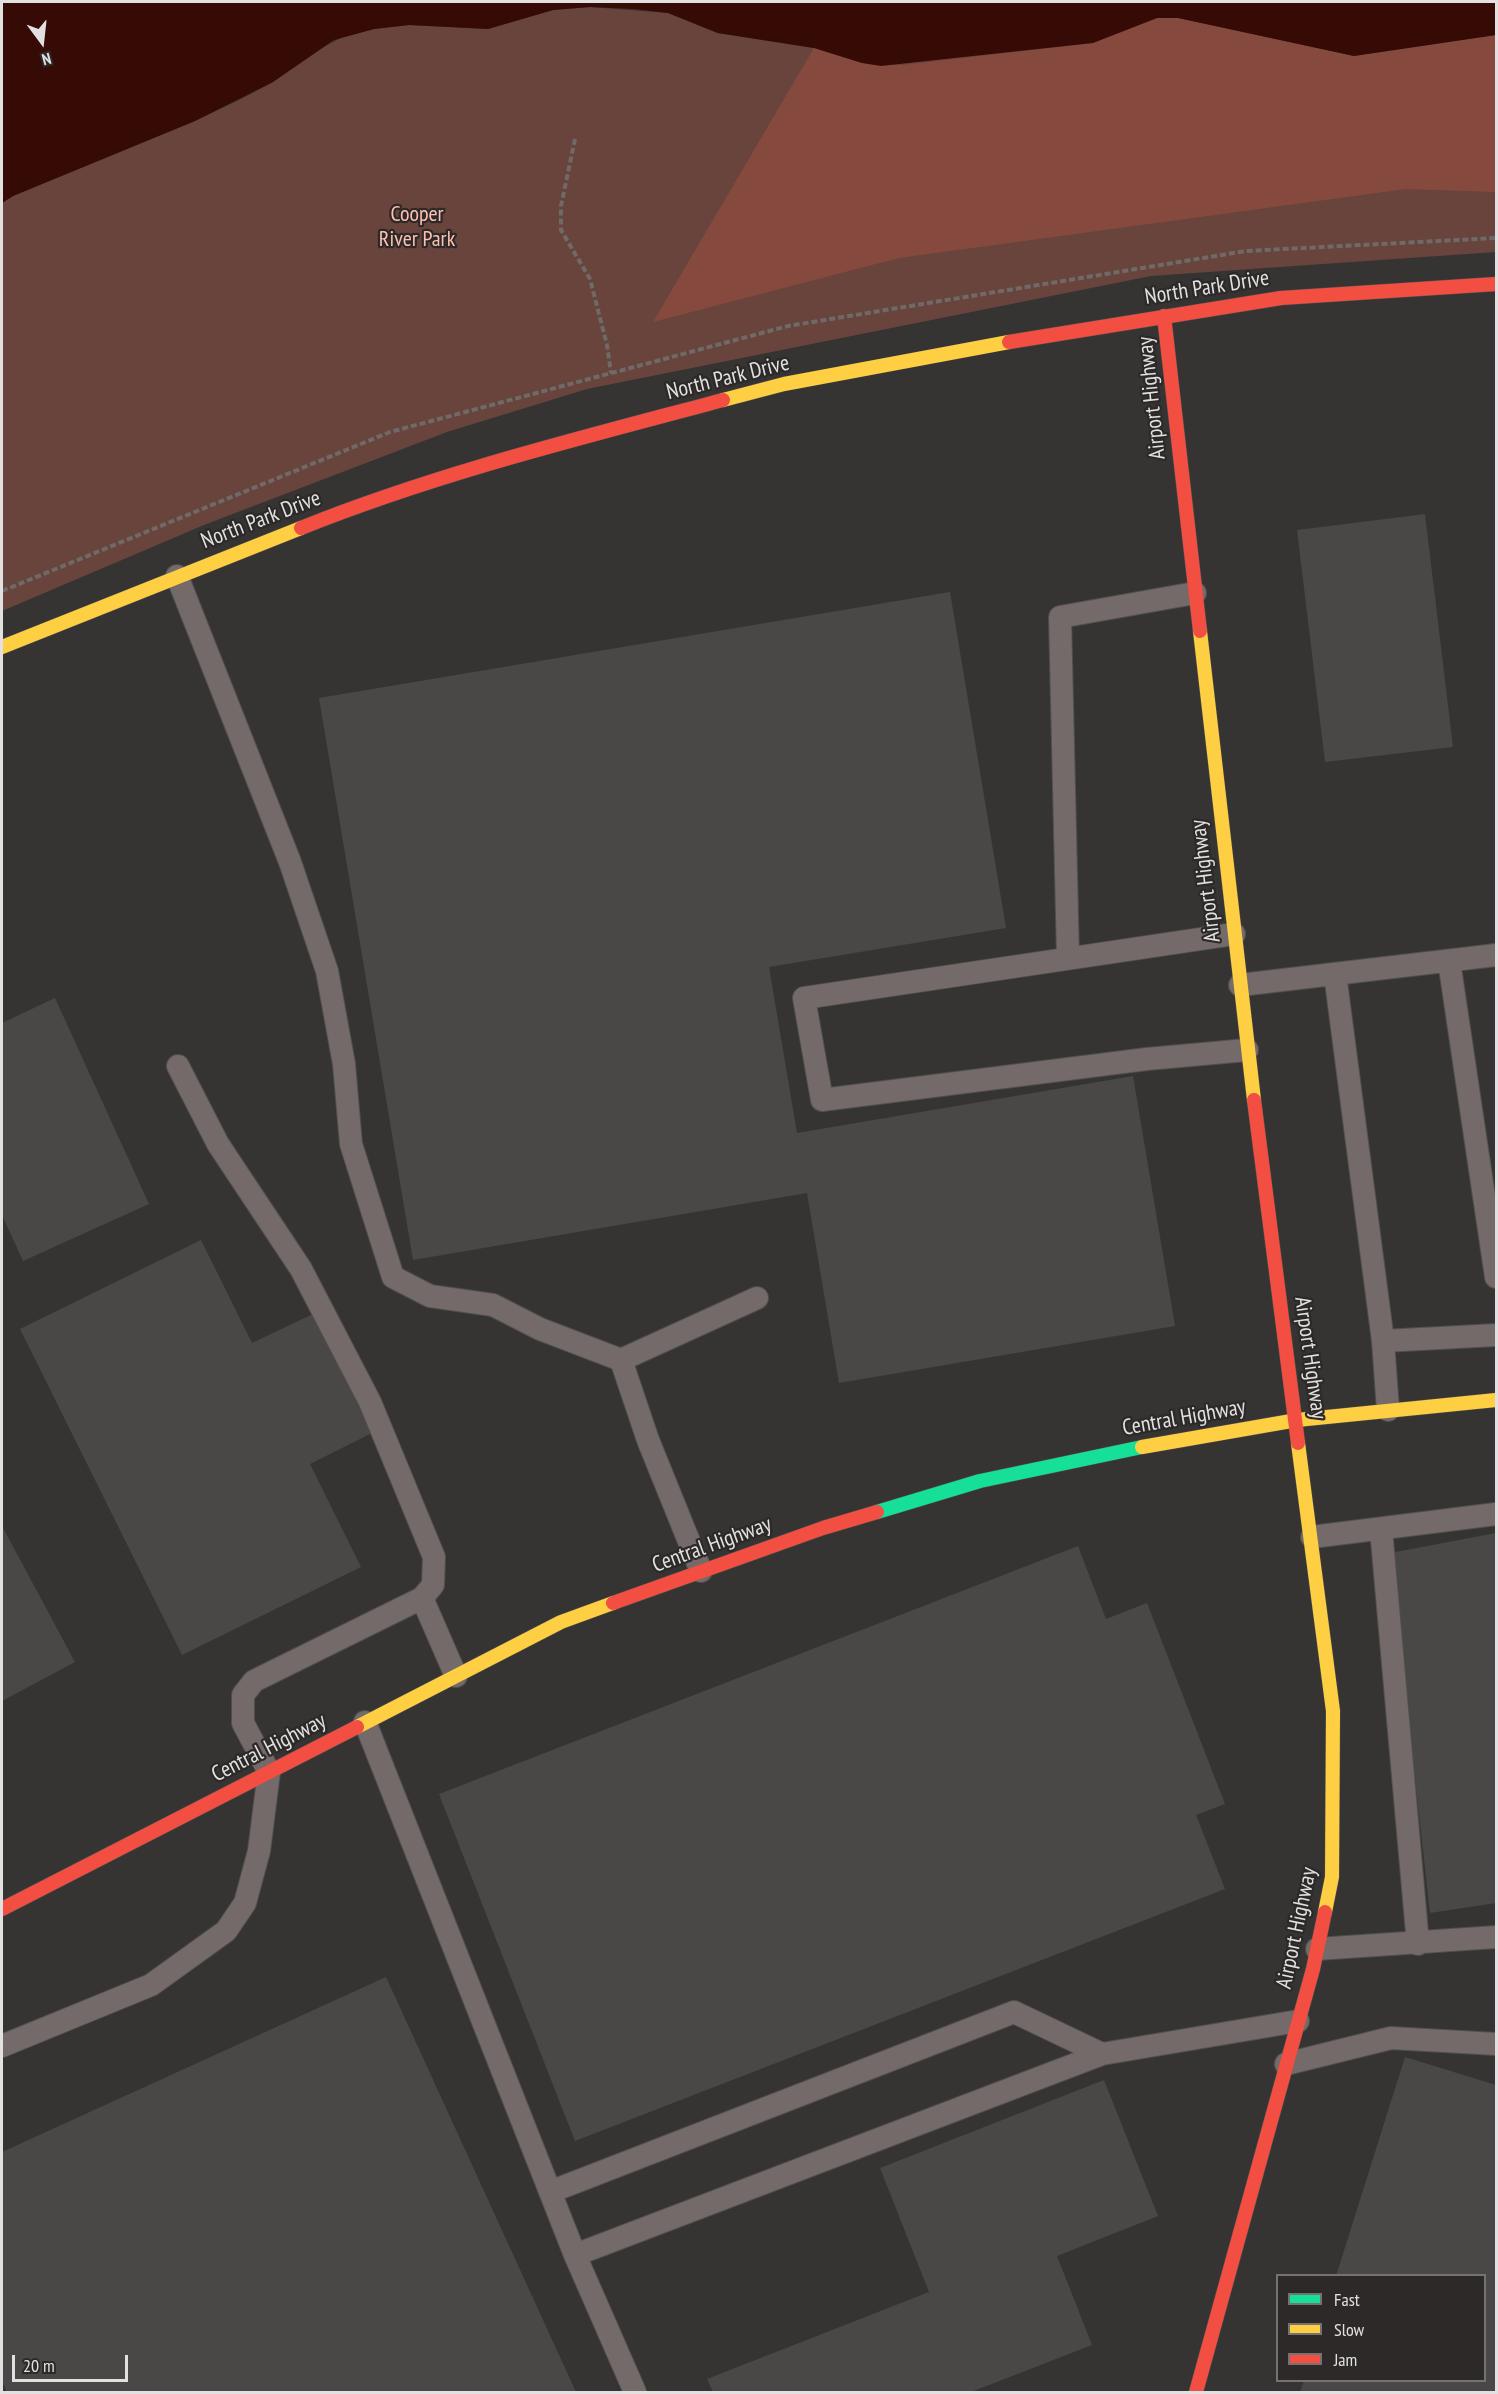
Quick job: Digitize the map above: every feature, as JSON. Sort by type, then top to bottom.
[{"type":"street","name":"North Park Drive","points":[[2,647],[358,505],[518,455],[784,384],[1164,316],[1281,298],[1497,284]]},
{"type":"street","name":"Airport Highway","points":[[1164,316],[1247,1050],[1297,1420],[1333,1711],[1332,1876],[1317,1949],[1196,2392]]},
{"type":"street","name":"Central Highway","points":[[2,1910],[561,1622],[823,1528],[980,1481],[1123,1450],[1297,1420],[1497,1400]]},
{"type":"lane","points":[[177,576],[290,862],[327,970],[344,1064],[351,1144],[393,1276],[430,1296],[493,1305],[540,1329],[621,1360],[757,1298]]},
{"type":"lane","points":[[1068,958],[1060,617],[1194,593]]},
{"type":"lane","points":[[1234,934],[804,998],[822,1100],[1136,1060],[1247,1050]]},
{"type":"lane","points":[[1240,985],[1497,956]]},
{"type":"lane","points":[[1449,961],[1497,1277]]},
{"type":"lane","points":[[1335,974],[1383,1341],[1388,1410]]},
{"type":"lane","points":[[2,2046],[151,1985],[226,1930],[245,1904],[259,1851],[268,1772],[243,1723],[243,1695],[254,1681],[422,1598],[433,1585],[434,1557],[370,1402],[301,1269],[218,1144],[178,1066]]},
{"type":"lane","points":[[1383,1341],[1497,1335]]},
{"type":"lane","points":[[621,1360],[648,1440],[701,1571]]},
{"type":"lane","points":[[1312,1537],[1497,1514]]},
{"type":"lane","points":[[1381,1529],[1418,1944]]},
{"type":"lane","points":[[422,1598],[456,1676]]},
{"type":"lane","points":[[365,1722],[575,2255],[634,2392]]},
{"type":"lane","points":[[1317,1949],[1497,1937]]},
{"type":"lane","points":[[550,2192],[1014,2012],[1102,2054]]},
{"type":"lane","points":[[575,2255],[1102,2054],[1298,2021]]},
{"type":"lane","points":[[1286,2064],[1391,2038],[1497,2044]]},
{"type":"path","points":[[575,139],[561,206],[561,230],[590,279],[607,345],[611,373]]},
{"type":"green space","name":"Cooper River Park","points":[[590,7],[668,13],[717,33],[814,48],[1178,18],[1354,56],[1496,35],[1496,252],[1151,276],[587,389],[447,432],[204,525],[2,611],[2,203],[13,196],[195,121],[243,98],[273,82],[313,52],[343,37],[374,29],[409,25],[488,29],[553,10]]},
{"type":"shaded area","points":[[2,2],[1496,2],[1496,35],[1354,56],[1178,18],[1157,18],[1093,43],[881,66],[862,63],[814,48],[718,33],[668,13],[634,9],[590,7],[553,10],[488,29],[409,25],[374,29],[334,40],[273,82],[195,121],[13,196],[2,203]]},
{"type":"shaded area","points":[[1157,18],[1178,18],[1354,56],[1496,35],[1496,192],[1406,189],[899,258],[653,322],[814,48],[862,63],[902,65],[1093,43]]},
{"type":"building","points":[[1425,514],[1453,747],[1325,762],[1297,530]]},
{"type":"building","points":[[950,592],[1006,928],[769,967],[797,1133],[1133,1076],[1175,1326],[839,1383],[807,1193],[413,1260],[319,698]]},
{"type":"building","points":[[55,998],[149,1204],[23,1261],[2,1215],[2,1023]]},
{"type":"building","points":[[201,1240],[252,1343],[315,1313],[374,1432],[310,1464],[361,1567],[182,1655],[20,1329]]},
{"type":"building","points":[[2,1526],[75,1662],[2,1701]]},
{"type":"building","points":[[1496,1533],[1496,1903],[1430,1913],[1390,1553]]},
{"type":"building","points":[[1078,1546],[1106,1619],[1147,1603],[1225,1804],[1196,1815],[1225,1889],[575,2141],[439,1794]]},
{"type":"building","points":[[386,1977],[576,2392],[7,2392],[2,2381],[2,2152]]},
{"type":"building","points":[[1405,2057],[1496,2085],[1496,2392],[1300,2392],[1303,2382],[1486,2382],[1486,2274],[1337,2274]]},
{"type":"building","points":[[1104,2080],[1158,2216],[1057,2256],[1092,2345],[971,2392],[713,2392],[707,2379],[929,2292],[880,2168]]},
{"type":"traffic: fast","points":[[877,1512],[980,1481],[1142,1447]]},
{"type":"traffic: slow","points":[[723,400],[784,384],[1009,342]]},
{"type":"traffic: slow","points":[[2,647],[301,528]]},
{"type":"traffic: slow","points":[[1200,631],[1254,1100]]},
{"type":"traffic: slow","points":[[1142,1447],[1297,1420],[1496,1400]]},
{"type":"traffic: slow","points":[[1298,1443],[1333,1711],[1332,1877],[1325,1912]]},
{"type":"traffic: slow","points":[[357,1727],[561,1622],[613,1603]]},
{"type":"traffic: jam","points":[[1009,342],[1281,298],[1496,284]]},
{"type":"traffic: jam","points":[[1164,316],[1200,631]]},
{"type":"traffic: jam","points":[[301,528],[457,473],[723,400]]},
{"type":"traffic: jam","points":[[1254,1100],[1298,1443]]},
{"type":"traffic: jam","points":[[613,1603],[823,1528],[877,1512]]},
{"type":"traffic: jam","points":[[2,1909],[357,1727]]},
{"type":"traffic: jam","points":[[1196,2392],[1313,1969],[1325,1912]]}]
